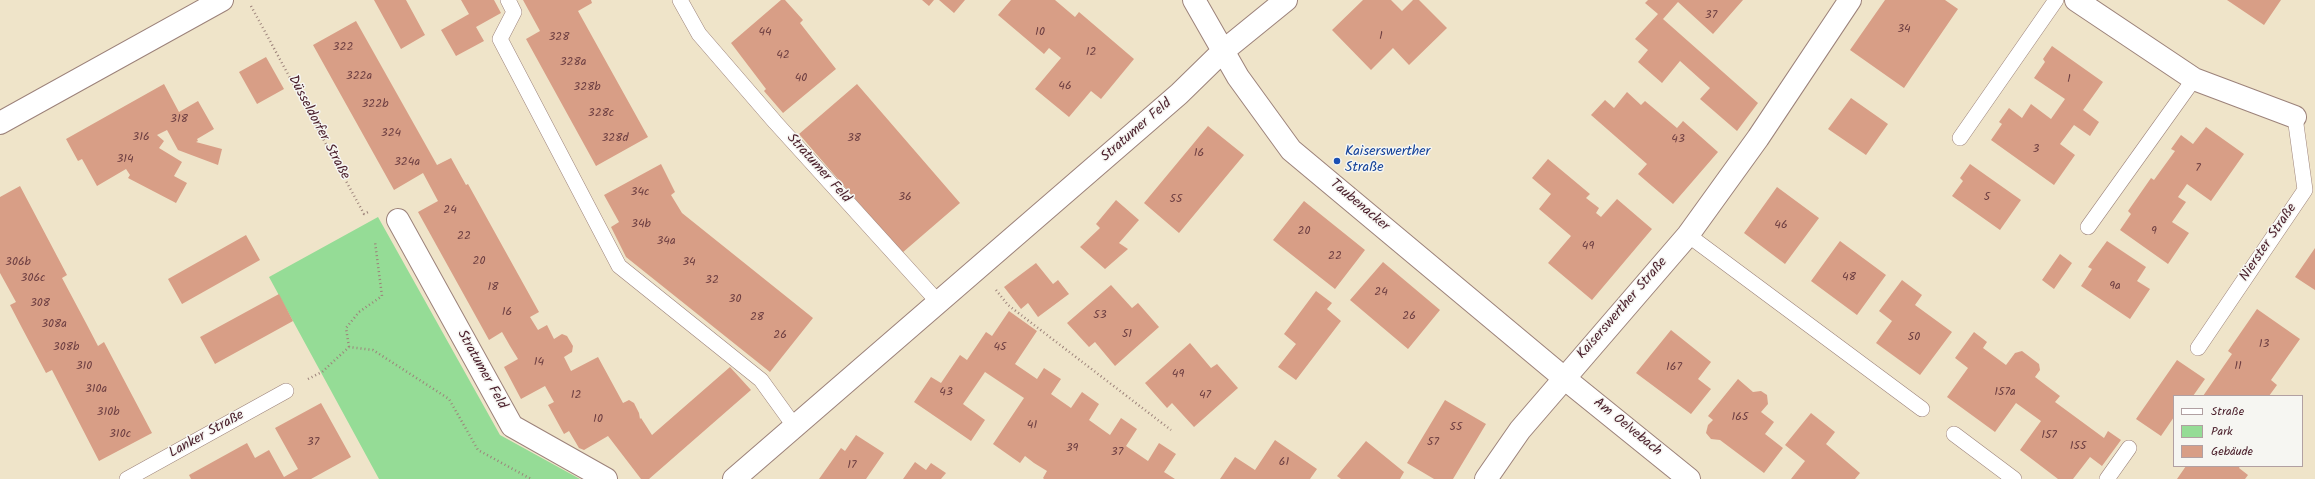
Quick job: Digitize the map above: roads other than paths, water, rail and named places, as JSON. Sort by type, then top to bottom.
[{"type":"street","points":[[0,123],[222,0]]},
{"type":"street","name":"Taubenacker","points":[[1194,0],[1222,52],[1238,77],[1291,150],[1564,378]]},
{"type":"street","name":"Stratumer Feld","points":[[734,479],[1179,94],[1222,52],[1286,0]]},
{"type":"street","name":"Kaiserswerther Straße","points":[[1486,479],[1520,430],[1688,235],[1758,138],[1850,0]]},
{"type":"street","name":"Nierster Straße","points":[[2076,0],[2194,78],[2296,117]]},
{"type":"street","name":"Stratumer Feld","points":[[398,220],[512,426],[606,479]]},
{"type":"street","name":"Am Oelvebach","points":[[1564,378],[1689,479]]},
{"type":"lane","points":[[508,0],[514,12],[500,39],[588,204],[619,266],[760,380],[795,427]]},
{"type":"lane","name":"Stratumer Feld","points":[[680,0],[699,34],[775,122],[938,302]]},
{"type":"lane","points":[[1960,138],[2056,0]]},
{"type":"lane","points":[[2088,227],[2194,78]]},
{"type":"lane","name":"Nierster Straße","points":[[2198,348],[2305,190],[2296,117]]},
{"type":"lane","points":[[1688,235],[1922,409]]},
{"type":"lane","name":"Lanker Straße","points":[[127,479],[286,391]]},
{"type":"lane","points":[[1954,434],[2014,479]]},
{"type":"lane","points":[[2107,479],[2129,448]]},
{"type":"place","name":"Kaiserswerther Straße","points":[[1337,161]]}]
